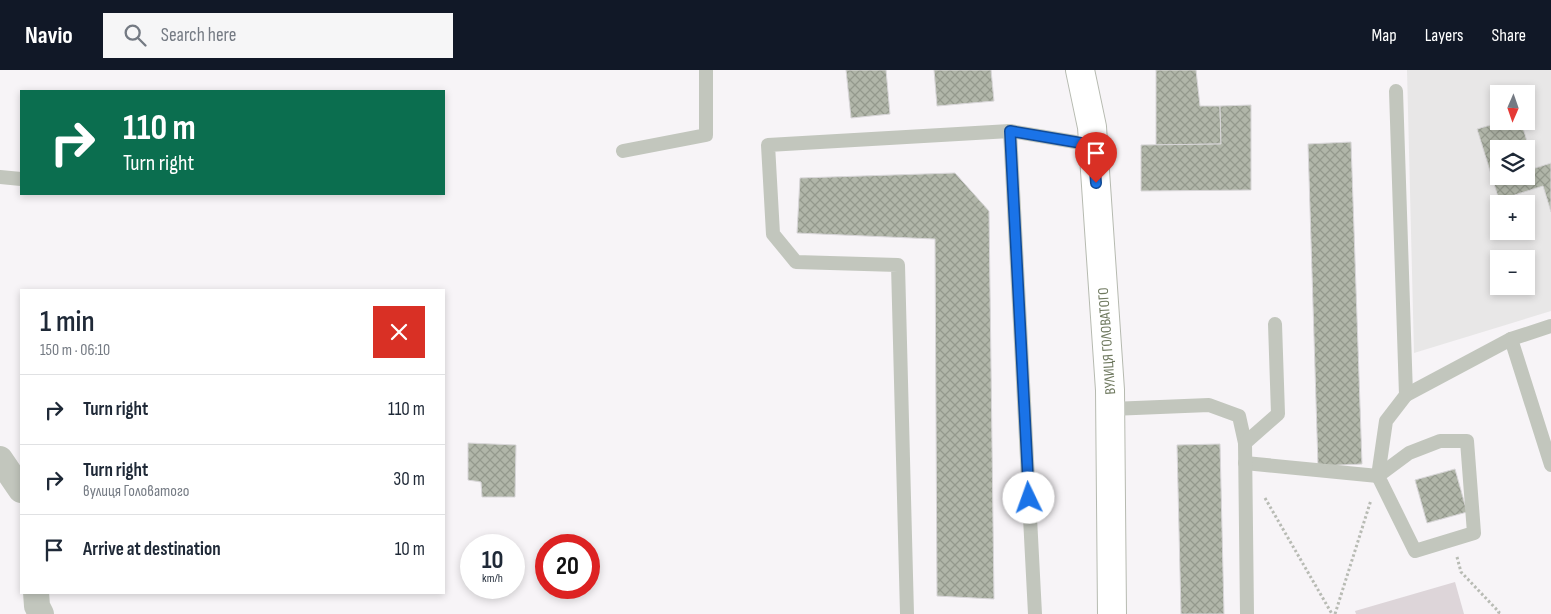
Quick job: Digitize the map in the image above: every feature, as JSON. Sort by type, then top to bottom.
[{"type":"main road","name":"ВУЛИЦЯ ГОЛОВАТОГО","points":[[1080,70],[1092,127],[1110,409],[1112,614]]},
{"type":"street","points":[[0,459],[20,489]]},
{"type":"street","points":[[36,594],[37,606],[41,614]]},
{"type":"lane","points":[[622,151],[706,134],[706,70]]},
{"type":"lane","points":[[1396,91],[1406,394]]},
{"type":"lane","points":[[1010,131],[1035,614]]},
{"type":"lane","points":[[907,614],[898,265],[796,262],[773,234],[768,145],[1010,131],[1093,145]]},
{"type":"lane","points":[[0,177],[20,179]]},
{"type":"lane","points":[[1244,443],[1278,414],[1276,324]]},
{"type":"lane","points":[[1245,463],[1378,476],[1409,453],[1440,440],[1467,441],[1474,533],[1415,550],[1378,476],[1386,422],[1406,394],[1511,339],[1551,326]]},
{"type":"lane","points":[[1511,339],[1551,465]]},
{"type":"lane","points":[[1110,409],[1209,405],[1239,416],[1244,443],[1245,463],[1247,614]]},
{"type":"path","points":[[1334,614],[1378,476]]},
{"type":"path","points":[[1264,496],[1334,614]]},
{"type":"path","points":[[1452,539],[1461,572],[1498,614]]},
{"type":"shaded area","points":[[1407,70],[1551,70],[1551,311],[1414,353]]},
{"type":"shaded area","points":[[1455,582],[1464,614],[1356,614],[1355,611]]},
{"type":"building","points":[[846,70],[886,70],[890,114],[851,118]]},
{"type":"building","points":[[934,70],[991,70],[994,101],[937,106]]},
{"type":"building","points":[[1156,70],[1196,70],[1200,106],[1220,106],[1221,144],[1156,145]]},
{"type":"building","points":[[1251,105],[1251,190],[1141,191],[1141,145],[1221,144],[1220,106]]},
{"type":"building","points":[[1490,125],[1490,130],[1524,130],[1527,140],[1490,140],[1490,171],[1477,129]]},
{"type":"building","points":[[1351,142],[1362,464],[1318,466],[1308,144]]},
{"type":"building","points":[[1551,163],[1551,212],[1543,186],[1515,195],[1497,195],[1494,185],[1535,185],[1535,168]]},
{"type":"building","points":[[955,173],[989,211],[994,599],[937,596],[935,239],[797,233],[800,178]]},
{"type":"building","points":[[468,443],[516,445],[515,497],[482,497],[481,482],[468,480]]},
{"type":"building","points":[[1220,444],[1224,614],[1181,614],[1177,445]]},
{"type":"building","points":[[1455,469],[1467,512],[1427,523],[1415,480]]},
{"type":"route","points":[[1029,498],[1010,131],[1093,145],[1096,183]]}]
